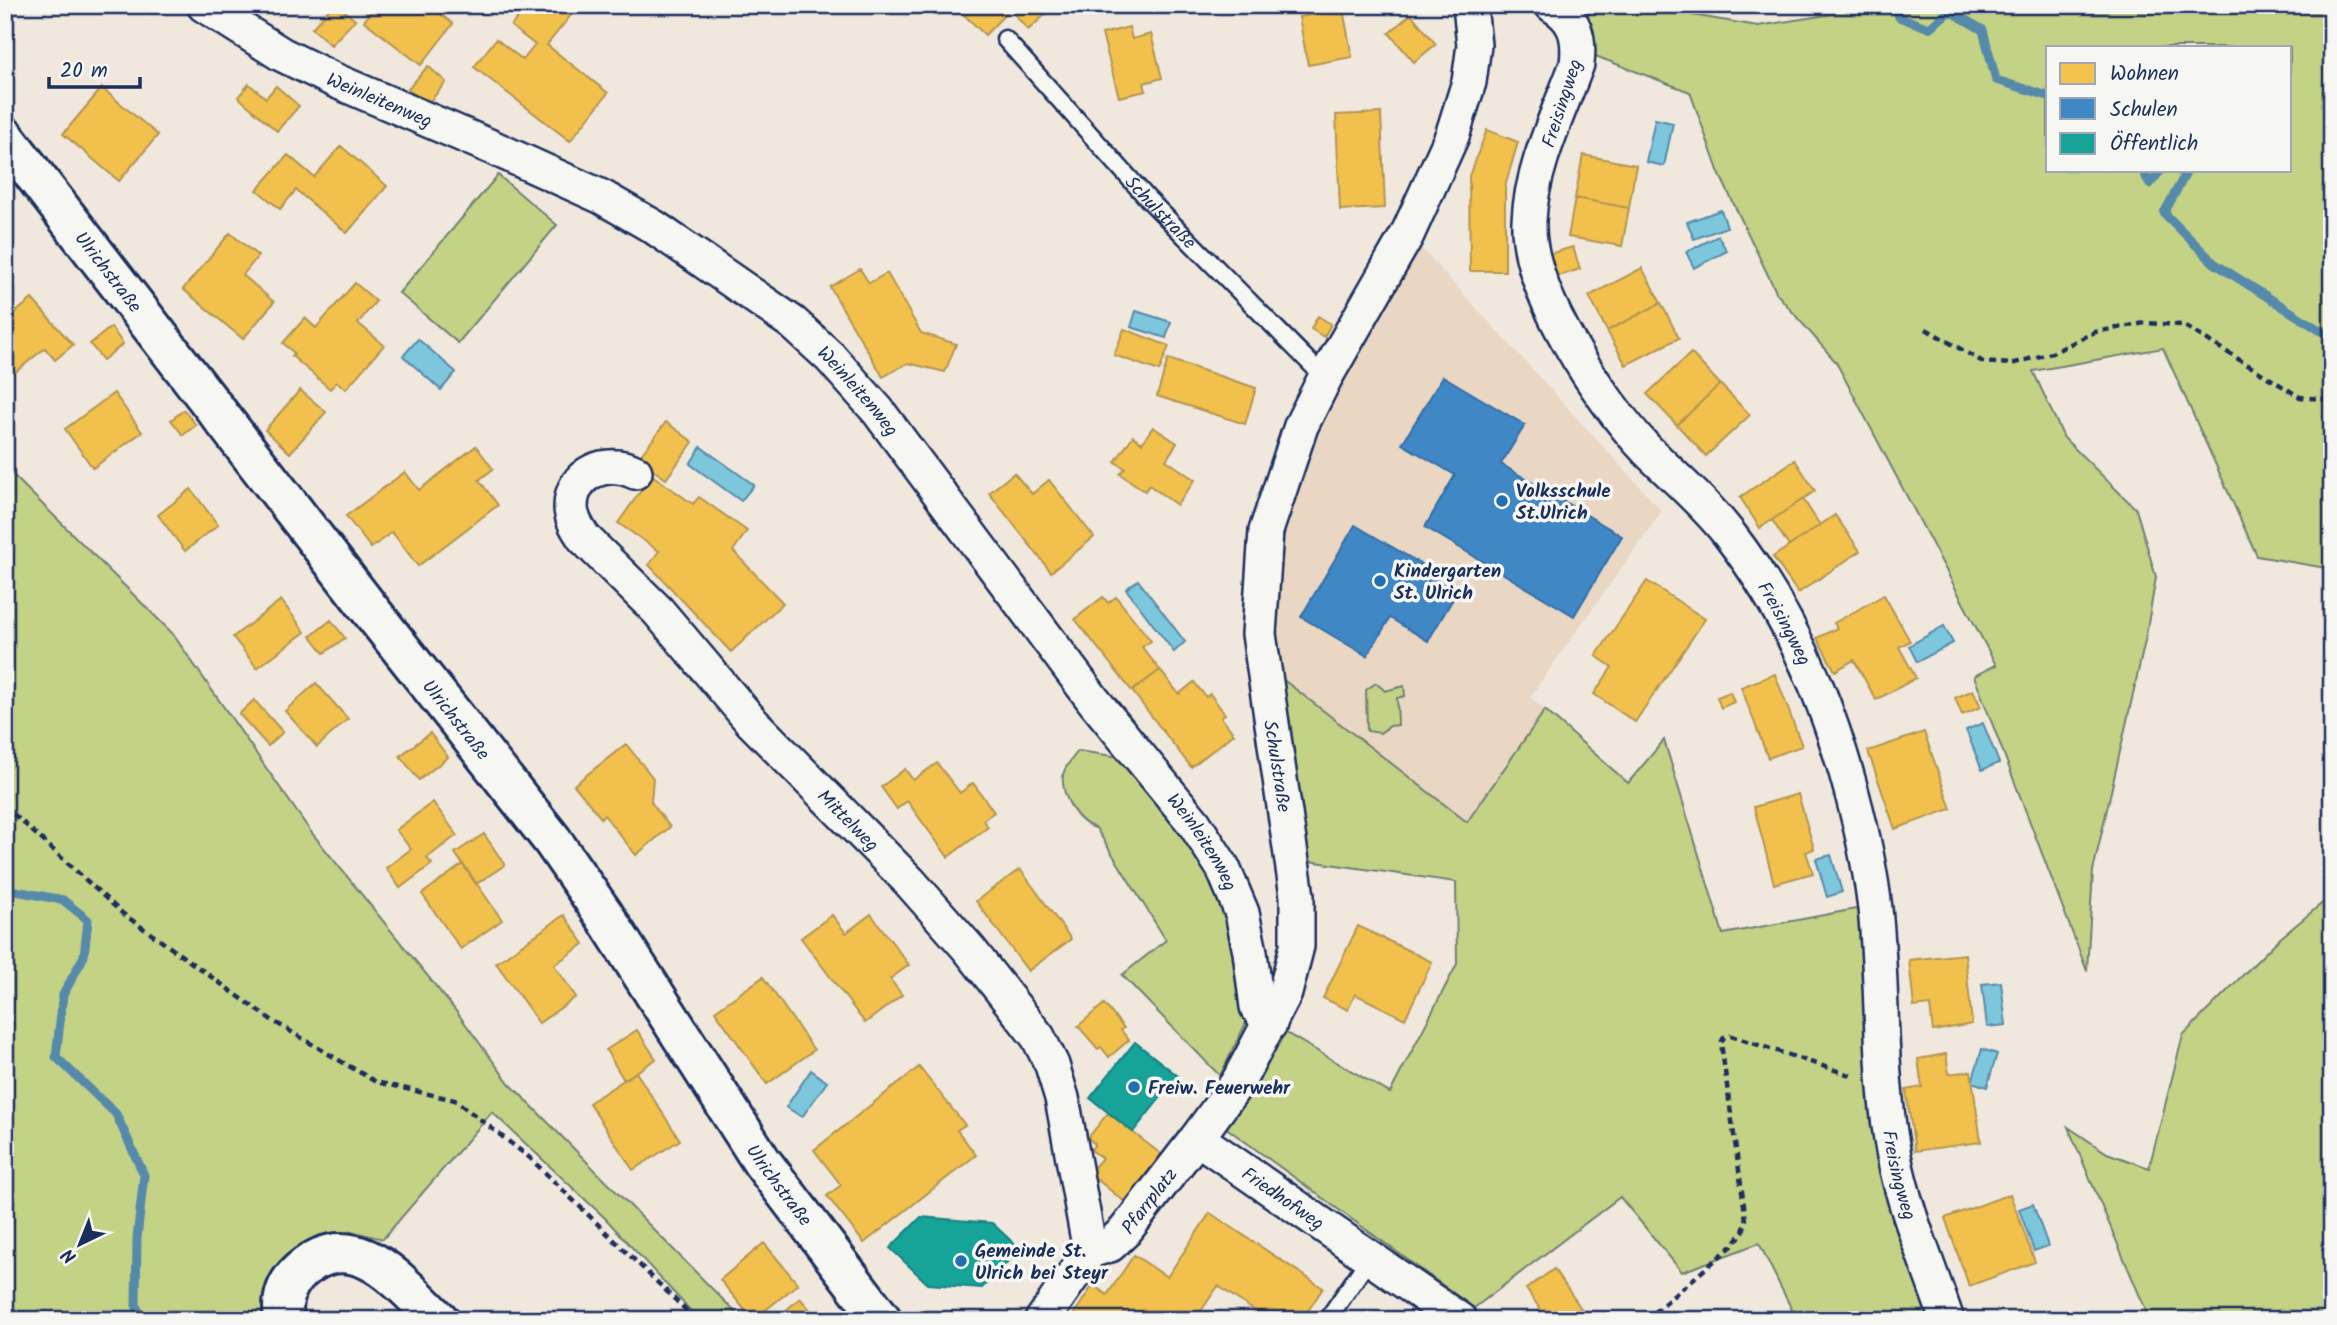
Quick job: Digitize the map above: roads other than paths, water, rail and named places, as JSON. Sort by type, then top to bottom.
[{"type":"street","name":"Weinleitenweg","points":[[204,5],[281,54],[334,80],[602,197],[724,272],[783,316],[830,357],[878,411],[1094,701],[1194,824],[1223,869],[1242,913],[1251,953],[1256,1007],[1270,1024]]},
{"type":"street","name":"Schulstraße","points":[[1197,1138],[1238,1082],[1270,1024],[1285,993],[1297,946],[1297,896],[1259,634],[1260,586],[1266,531],[1301,426],[1325,378],[1407,234],[1452,136],[1469,82],[1474,45],[1470,5]]},
{"type":"street","name":"Freisingweg","points":[[1552,5],[1574,26],[1579,44],[1577,64],[1532,195],[1529,223],[1532,254],[1553,310],[1576,355],[1646,448],[1727,532],[1793,639],[1814,681],[1854,810],[1875,906],[1884,1087],[1894,1156],[1906,1202],[1947,1320]]},
{"type":"street","name":"Ulrichstraße","points":[[5,136],[368,607],[552,840],[604,915],[762,1162],[882,1320]]},
{"type":"street","name":"Mittelweg","points":[[635,472],[624,466],[604,466],[586,476],[572,497],[570,509],[574,522],[584,538],[686,641],[752,722],[909,881],[969,949],[1038,1037],[1052,1065],[1062,1098],[1090,1251]]},
{"type":"street","name":"Pfarrplatz","points":[[1042,1320],[1090,1251],[1110,1245],[1125,1231],[1197,1138]]},
{"type":"street","name":"Friedhofweg","points":[[1197,1138],[1460,1320]]},
{"type":"street","points":[[284,1320],[283,1300],[296,1275],[309,1264],[341,1253],[372,1260],[439,1320]]},
{"type":"lane","name":"Schulstraße","points":[[1005,39],[1147,199],[1325,378]]},
{"type":"lane","points":[[1327,1320],[1370,1259]]},
{"type":"water","points":[[1655,119],[1673,123],[1664,166],[1646,162]]},
{"type":"water","points":[[1721,210],[1727,227],[1694,239],[1687,222]]},
{"type":"water","points":[[1718,236],[1727,251],[1694,268],[1686,252]]},
{"type":"water","points":[[1136,311],[1171,322],[1166,338],[1131,327]]},
{"type":"water","points":[[418,339],[456,372],[441,390],[403,356]]},
{"type":"water","points":[[701,447],[754,485],[741,501],[690,464]]},
{"type":"water","points":[[1138,580],[1185,642],[1174,652],[1126,589]]},
{"type":"water","points":[[1944,626],[1953,643],[1917,662],[1909,646]]},
{"type":"water","points":[[1983,723],[1999,763],[1982,770],[1966,730]]},
{"type":"water","points":[[1831,855],[1842,892],[1827,897],[1816,859]]},
{"type":"water","points":[[2001,982],[2006,1025],[1987,1027],[1982,984]]},
{"type":"water","points":[[1982,1049],[1997,1054],[1987,1087],[1972,1082]]},
{"type":"water","points":[[811,1070],[827,1082],[802,1117],[786,1107]]},
{"type":"water","points":[[2033,1204],[2048,1246],[2034,1251],[2019,1209]]},
{"type":"waterway","points":[[1895,5],[1899,17],[1929,28],[1950,11],[1983,30],[1996,80],[2046,95]]},
{"type":"waterway","points":[[2143,172],[2150,184],[2159,172]]},
{"type":"waterway","points":[[2181,172],[2185,175],[2164,213],[2214,263],[2332,338]]},
{"type":"waterway","points":[[5,889],[63,900],[88,920],[84,956],[63,995],[56,1057],[116,1114],[144,1175],[137,1238],[136,1305],[142,1320]]},
{"type":"place","name":"Volksschule St.Ulrich","points":[[1502,501]]},
{"type":"place","name":"Kindergarten St. Ulrich","points":[[1380,581]]},
{"type":"place","name":"Freiw. Feuerwehr","points":[[1134,1087]]},
{"type":"place","name":"Gemeinde St. Ulrich bei Steyr","points":[[961,1261]]}]
